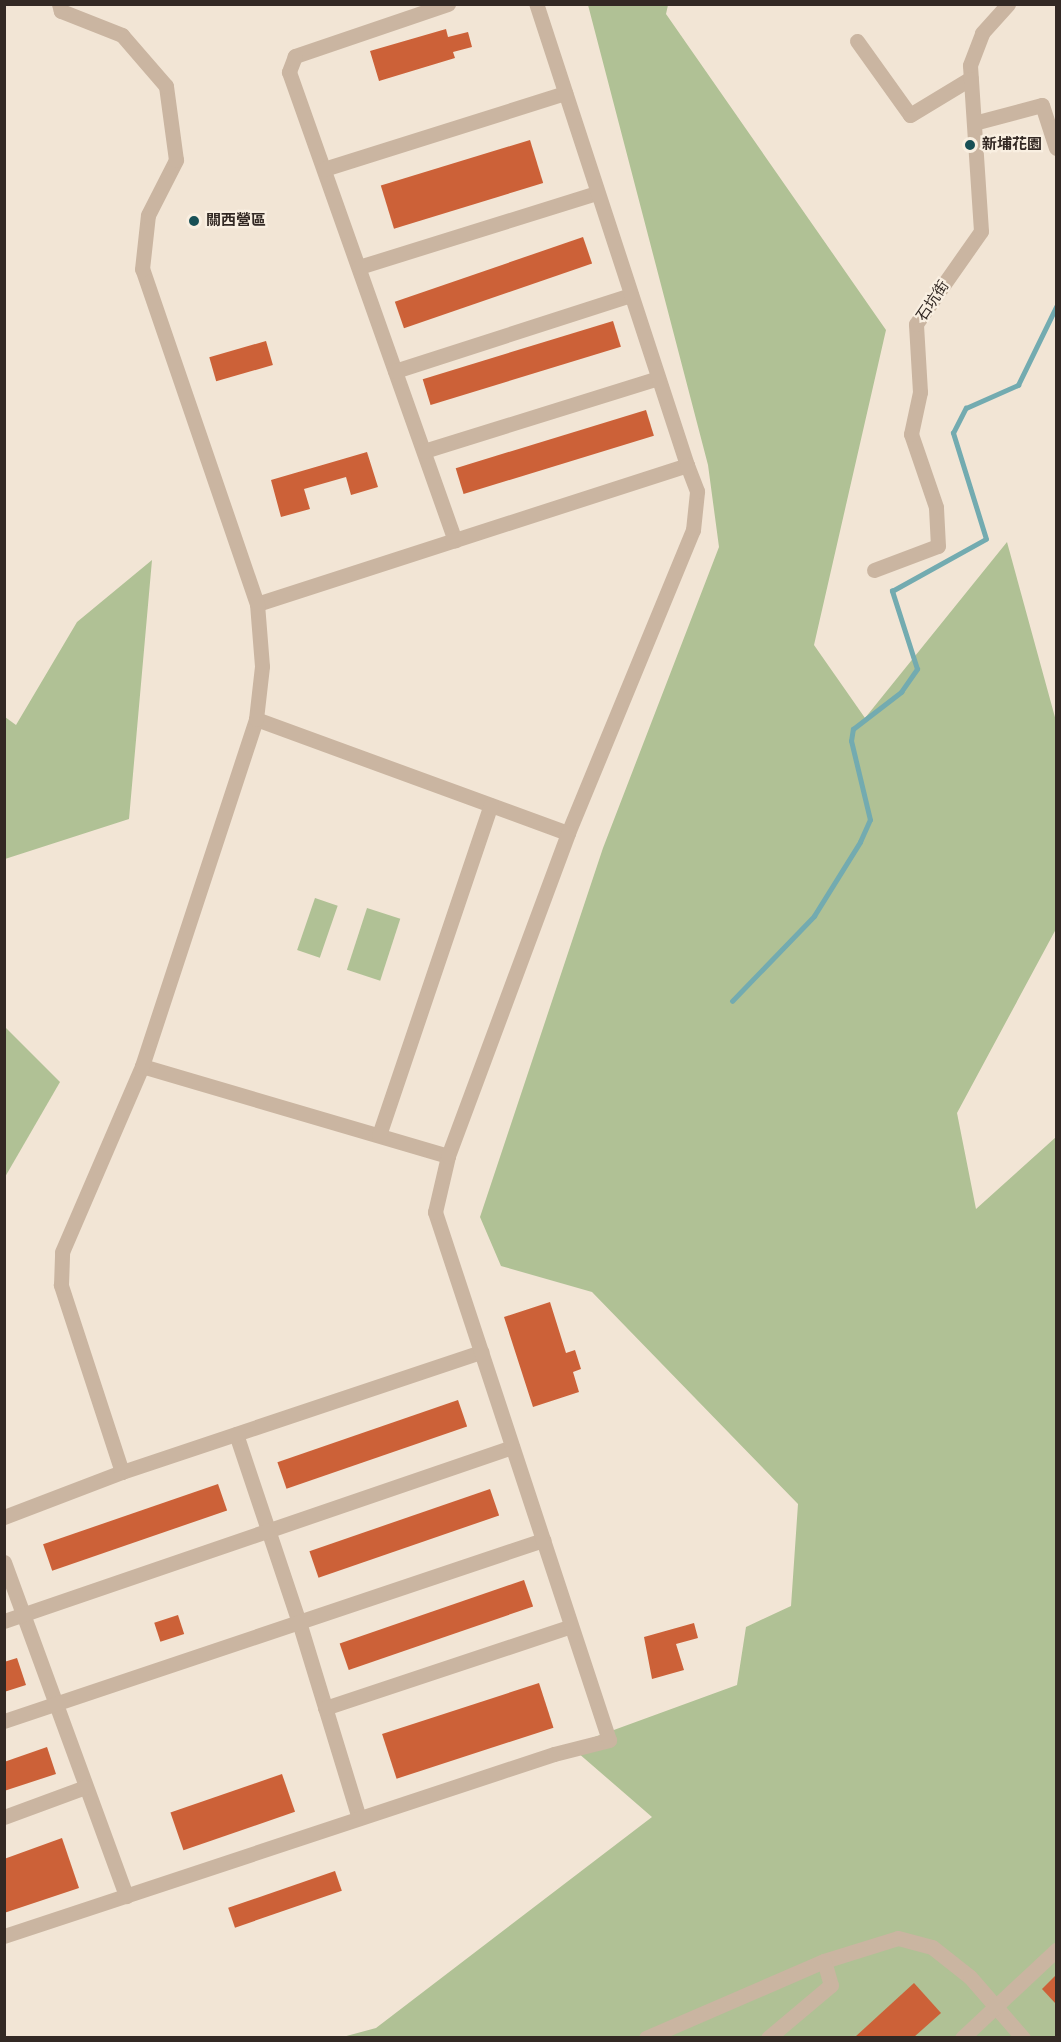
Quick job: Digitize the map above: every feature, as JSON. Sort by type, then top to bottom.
[{"type":"street","points":[[59,4],[61,11],[122,35],[166,86],[176,160],[148,215],[142,269],[257,604],[262,666],[256,719],[142,1066],[62,1252],[61,1285],[122,1472]]},
{"type":"street","points":[[448,4],[295,56],[289,72],[455,540]]},
{"type":"street","points":[[4,1936],[554,1754],[609,1740],[435,1212],[448,1156],[568,834],[693,530],[697,491],[536,4]]},
{"type":"street","name":"石坑街","points":[[874,570],[938,546],[936,507],[911,434],[920,392],[916,324],[981,231],[970,65],[982,33],[1008,4]]},
{"type":"street","points":[[857,40],[910,115],[971,78]]},
{"type":"street","points":[[324,169],[565,93]]},
{"type":"street","points":[[974,123],[1042,105],[1056,148]]},
{"type":"street","points":[[359,267],[597,193]]},
{"type":"street","points":[[395,371],[631,295]]},
{"type":"street","points":[[424,451],[658,378]]},
{"type":"street","points":[[257,604],[687,465]]},
{"type":"street","points":[[256,719],[568,834]]},
{"type":"street","points":[[379,1135],[491,805]]},
{"type":"street","points":[[142,1066],[448,1156]]},
{"type":"street","points":[[4,1517],[122,1472],[481,1352]]},
{"type":"street","points":[[236,1434],[299,1622],[359,1818]]},
{"type":"street","points":[[4,1622],[512,1447]]},
{"type":"street","points":[[4,1721],[543,1540]]},
{"type":"street","points":[[4,1562],[21,1616],[126,1896]]},
{"type":"street","points":[[325,1708],[571,1626]]},
{"type":"street","points":[[4,1817],[86,1787]]},
{"type":"street","points":[[646,2037],[824,1960],[898,1938],[932,1947],[970,1977],[1023,2037]]},
{"type":"street","points":[[962,2037],[1056,1950]]},
{"type":"street","points":[[768,2037],[831,1985],[824,1960]]},
{"type":"green space","points":[[588,5],[668,5],[666,14],[886,330],[814,645],[865,718],[1007,542],[1056,721],[1056,929],[957,1113],[976,1209],[1056,1137],[1056,2037],[339,2038],[376,2028],[652,1817],[570,1746],[737,1685],[746,1627],[791,1606],[798,1504],[592,1292],[501,1266],[480,1217],[603,848],[719,547],[708,465]]},
{"type":"green space","points":[[152,560],[129,819],[5,859],[5,717],[16,725],[77,622]]},
{"type":"green space","points":[[315,898],[338,906],[320,958],[297,950]]},
{"type":"green space","points":[[367,908],[400,919],[380,981],[347,970]]},
{"type":"green space","points":[[5,1027],[60,1082],[5,1177]]},
{"type":"building","points":[[446,29],[448,37],[468,32],[472,47],[453,52],[455,58],[379,81],[370,51]]},
{"type":"building","points":[[530,140],[543,183],[394,229],[381,186]]},
{"type":"building","points":[[583,237],[592,263],[404,328],[395,302]]},
{"type":"building","points":[[613,321],[621,347],[431,405],[423,379]]},
{"type":"building","points":[[266,341],[273,365],[216,381],[209,357]]},
{"type":"building","points":[[646,410],[654,436],[464,494],[456,468]]},
{"type":"building","points":[[367,452],[378,487],[351,495],[346,477],[304,489],[310,509],[281,517],[271,480]]},
{"type":"building","points":[[550,1302],[566,1353],[575,1350],[581,1369],[573,1372],[579,1392],[533,1407],[504,1317]]},
{"type":"building","points":[[458,1400],[467,1426],[287,1489],[277,1462]]},
{"type":"building","points":[[218,1484],[227,1510],[52,1571],[43,1544]]},
{"type":"building","points":[[490,1489],[499,1515],[319,1578],[309,1551]]},
{"type":"building","points":[[524,1580],[533,1606],[349,1670],[340,1643]]},
{"type":"building","points":[[178,1615],[184,1634],[160,1642],[154,1623]]},
{"type":"building","points":[[694,1623],[698,1638],[676,1644],[684,1670],[652,1679],[644,1637]]},
{"type":"building","points":[[17,1658],[26,1685],[4,1692],[4,1662]]},
{"type":"building","points":[[539,1683],[554,1728],[397,1779],[382,1734]]},
{"type":"building","points":[[47,1747],[56,1774],[4,1791],[4,1762]]},
{"type":"building","points":[[282,1774],[295,1812],[183,1850],[170,1812]]},
{"type":"building","points":[[62,1838],[79,1888],[4,1913],[4,1859]]},
{"type":"building","points":[[335,1871],[342,1891],[235,1928],[228,1908]]},
{"type":"building","points":[[1056,1975],[1056,2004],[1042,1989]]},
{"type":"building","points":[[914,1983],[941,2013],[914,2037],[855,2037]]},
{"type":"waterway","points":[[732,1001],[814,916],[860,842],[870,820],[851,741],[853,729],[901,692],[917,669],[892,591],[986,539],[953,433],[966,408],[1018,385],[1056,307]]},
{"type":"place","name":"新埔花園","points":[[970,145]]},
{"type":"place","name":"關西營區","points":[[194,221]]}]
